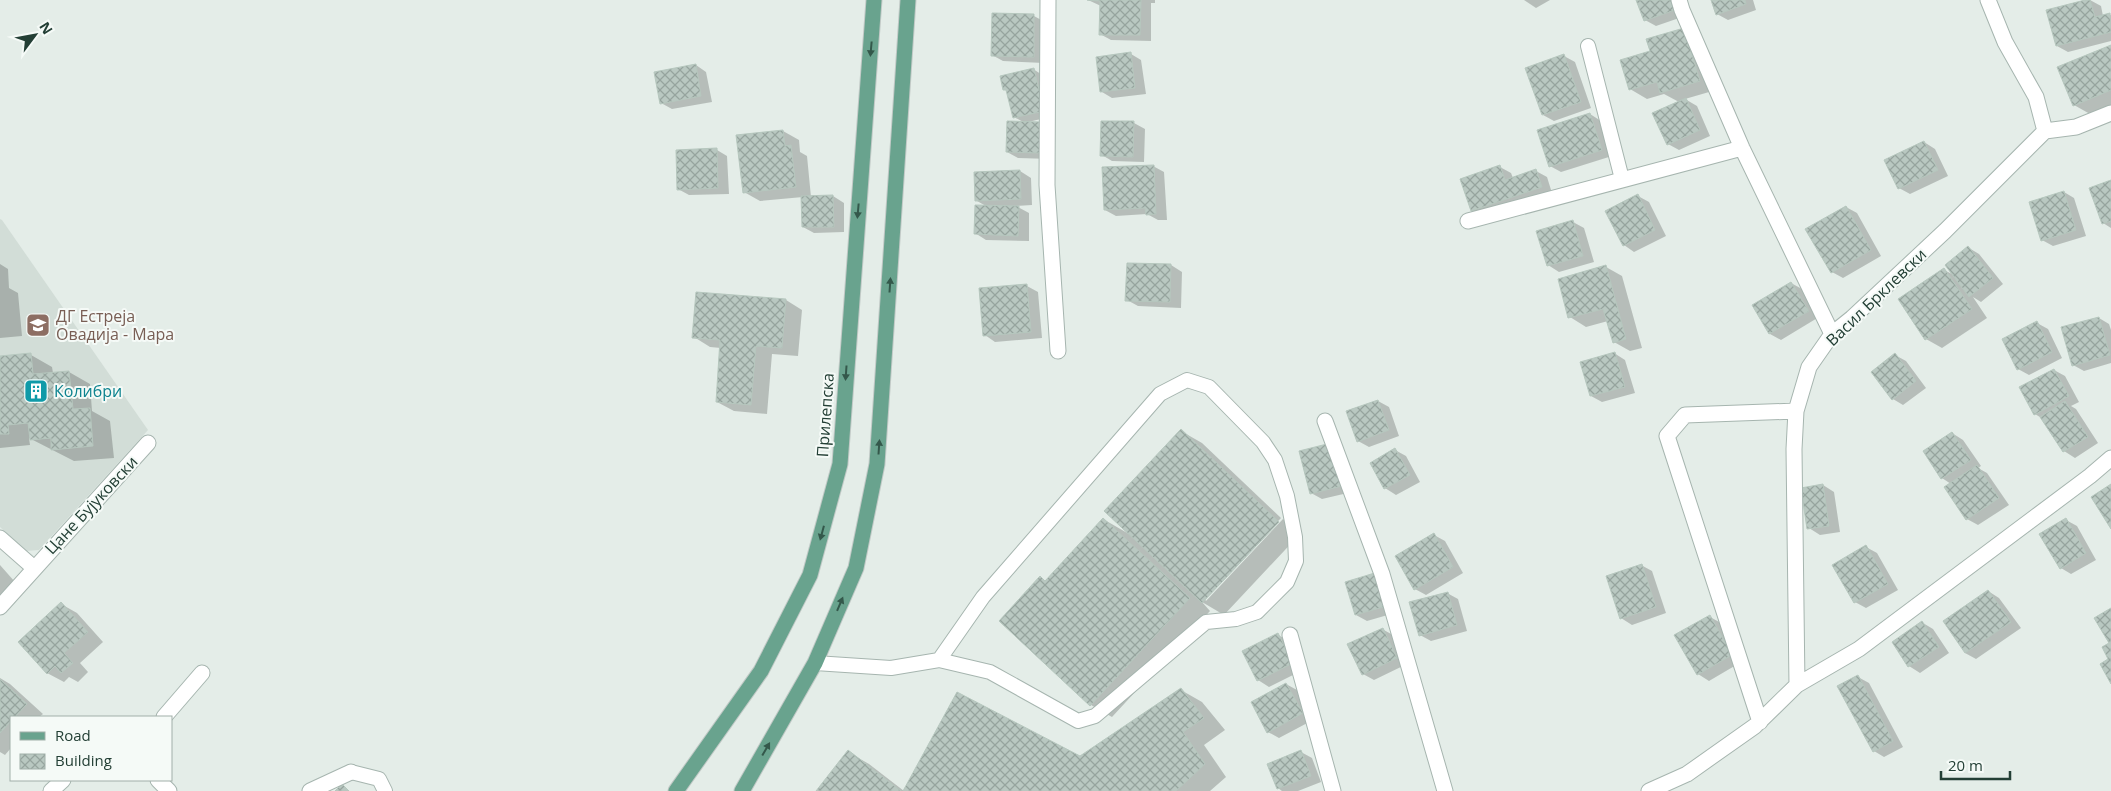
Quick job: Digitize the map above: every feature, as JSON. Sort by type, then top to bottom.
[{"type":"main road","name":"Прилепска","points":[[676,791],[761,671],[806,584],[840,464],[874,0]]},
{"type":"main road","points":[[742,791],[815,663],[856,568],[878,464],[908,0]]},
{"type":"street","points":[[1048,0],[1047,185],[1058,351]]},
{"type":"street","points":[[1680,0],[1682,10],[1742,148],[1832,334]]},
{"type":"street","points":[[1988,0],[2005,42],[2036,97],[2045,131],[2076,128],[2111,113]]},
{"type":"street","name":"Васил Брклевски","points":[[1797,685],[1794,449],[1796,411],[1808,367],[1832,334],[1852,318],[1945,231],[2045,131]]},
{"type":"street","points":[[1468,220],[1742,148]]},
{"type":"street","points":[[1760,722],[1666,436],[1685,415],[1796,411]]},
{"type":"street","points":[[1324,421],[1382,574],[1445,791]]},
{"type":"street","name":"Цане Бујуковски","points":[[0,607],[148,443]]},
{"type":"street","points":[[1649,791],[1687,774],[1760,722],[1797,685],[1859,649],[2090,476],[2111,458]]},
{"type":"street","name":"Цане Бујуковски","points":[[0,538],[34,568]]},
{"type":"street","points":[[1290,635],[1333,791]]},
{"type":"street","points":[[165,716],[202,673]]},
{"type":"street","points":[[310,791],[351,772]]},
{"type":"street","points":[[51,791],[62,781]]},
{"type":"street","points":[[159,781],[169,791]]},
{"type":"lane","points":[[1588,46],[1622,179]]},
{"type":"lane","points":[[815,663],[891,668],[939,660],[990,672],[1078,721],[1095,716],[1206,622],[1236,619],[1258,612],[1287,582],[1296,561],[1295,537],[1287,496],[1275,460],[1263,442],[1208,388],[1186,380],[1160,394],[983,597],[939,660]]},
{"type":"lane","points":[[351,772],[379,779],[385,791]]},
{"type":"shaded area","name":"ДГ Естреја Овадија - Мара","points":[[0,219],[148,430],[39,550],[26,551],[0,527]]},
{"type":"building","points":[[1087,0],[1141,0],[1140,35],[1099,35],[1100,1]]},
{"type":"building","points":[[1636,0],[1672,0],[1675,10],[1644,21]]},
{"type":"building","points":[[1711,0],[1745,0],[1746,4],[1716,15]]},
{"type":"building","points":[[2090,0],[2095,17],[2110,13],[2111,32],[2056,46],[2046,10]]},
{"type":"building","points":[[992,13],[1034,14],[1034,57],[991,56]]},
{"type":"building","points":[[1684,28],[1700,81],[1660,93],[1657,82],[1629,90],[1620,60],[1650,51],[1646,39]]},
{"type":"building","points":[[2111,45],[2111,90],[2073,106],[2057,67]]},
{"type":"building","points":[[1131,52],[1135,88],[1100,92],[1096,57]]},
{"type":"building","points":[[1564,54],[1581,102],[1542,115],[1525,68]]},
{"type":"building","points":[[696,64],[701,96],[660,104],[654,72]]},
{"type":"building","points":[[1034,68],[1044,111],[1013,118],[1006,90],[1003,90],[1000,76]]},
{"type":"building","points":[[1686,98],[1700,130],[1667,145],[1652,113]]},
{"type":"building","points":[[1590,113],[1602,150],[1549,167],[1537,130]]},
{"type":"building","points":[[1007,121],[1041,122],[1040,153],[1006,152]]},
{"type":"building","points":[[1101,121],[1134,121],[1133,157],[1100,156]]},
{"type":"building","points":[[783,130],[785,146],[791,145],[796,187],[743,193],[736,135]]},
{"type":"building","points":[[1924,141],[1938,170],[1898,189],[1884,160]]},
{"type":"building","points":[[717,148],[718,188],[677,190],[676,150]]},
{"type":"building","points":[[1154,165],[1156,214],[1146,215],[1145,208],[1104,210],[1102,167]]},
{"type":"building","points":[[1500,165],[1505,180],[1536,169],[1542,187],[1471,211],[1460,179]]},
{"type":"building","points":[[1020,170],[1021,199],[975,201],[974,172]]},
{"type":"building","points":[[2111,180],[2111,221],[2102,224],[2089,188]]},
{"type":"building","points":[[2064,191],[2076,230],[2041,241],[2029,202]]},
{"type":"building","points":[[1638,194],[1655,230],[1623,246],[1605,211]]},
{"type":"building","points":[[833,195],[834,227],[802,227],[801,196]]},
{"type":"building","points":[[975,205],[1019,206],[1018,236],[974,234]]},
{"type":"building","points":[[1846,206],[1871,250],[1831,273],[1805,229]]},
{"type":"building","points":[[1573,220],[1583,256],[1547,266],[1536,231]]},
{"type":"building","points":[[1968,246],[1993,278],[1969,297],[1945,265]]},
{"type":"building","points":[[1127,263],[1171,264],[1170,302],[1125,301]]},
{"type":"building","points":[[1606,265],[1626,339],[1613,343],[1603,309],[1568,318],[1558,279]]},
{"type":"building","points":[[1944,268],[1972,309],[1925,340],[1898,299]]},
{"type":"building","points":[[1791,282],[1809,311],[1769,334],[1752,305]]},
{"type":"building","points":[[1027,284],[1031,332],[983,336],[979,288]]},
{"type":"building","points":[[696,292],[786,299],[782,348],[756,346],[751,405],[716,402],[720,340],[692,338]]},
{"type":"building","points":[[2099,317],[2110,355],[2072,366],[2061,327]]},
{"type":"building","points":[[2037,321],[2052,352],[2017,370],[2002,339]]},
{"type":"building","points":[[1615,352],[1625,387],[1590,396],[1580,362]]},
{"type":"building","name":"Колибри","points":[[31,353],[33,374],[69,371],[73,409],[90,408],[93,446],[51,450],[51,438],[30,440],[28,423],[8,425],[9,434],[0,434],[0,356]]},
{"type":"building","points":[[1895,353],[1916,381],[1892,400],[1871,372]]},
{"type":"building","points":[[2054,369],[2069,396],[2034,415],[2019,387]]},
{"type":"building","points":[[1378,400],[1389,430],[1357,442],[1346,411]]},
{"type":"building","points":[[2065,401],[2088,437],[2063,452],[2040,417]]},
{"type":"building","points":[[1181,429],[1279,522],[1202,603],[1104,511]]},
{"type":"building","points":[[1952,432],[1971,460],[1941,479],[1923,451]]},
{"type":"building","points":[[1331,443],[1342,486],[1310,494],[1299,451]]},
{"type":"building","points":[[1395,448],[1410,475],[1384,489],[1370,463]]},
{"type":"building","points":[[1977,465],[1999,498],[1966,520],[1944,487]]},
{"type":"building","points":[[1823,484],[1829,526],[1807,529],[1801,488]]},
{"type":"building","points":[[2111,484],[2111,529],[2091,497]]},
{"type":"building","points":[[1103,518],[1190,598],[1090,706],[999,621],[1040,576],[1045,581]]},
{"type":"building","points":[[2066,518],[2086,553],[2060,569],[2039,534]]},
{"type":"building","points":[[1434,533],[1453,567],[1414,590],[1395,556]]},
{"type":"building","points":[[1866,545],[1888,584],[1854,603],[1832,565]]},
{"type":"building","points":[[1642,564],[1656,607],[1620,619],[1606,576]]},
{"type":"building","points":[[1378,572],[1387,606],[1355,615],[1345,582]]},
{"type":"building","points":[[1988,590],[2011,622],[1965,653],[1943,621]]},
{"type":"building","points":[[1448,592],[1457,625],[1419,636],[1409,602]]},
{"type":"building","points":[[61,602],[88,632],[64,653],[73,663],[61,673],[55,666],[47,674],[18,642]]},
{"type":"building","points":[[2111,608],[2111,684],[2100,664],[2108,659],[2102,647],[2109,643],[2094,618]]},
{"type":"building","points":[[1710,615],[1732,655],[1697,675],[1674,635]]},
{"type":"building","points":[[1922,621],[1939,647],[1908,667],[1892,642]]},
{"type":"building","points":[[1383,628],[1397,658],[1362,675],[1347,644]]},
{"type":"building","points":[[1278,633],[1293,663],[1257,681],[1242,651]]},
{"type":"building","points":[[1858,675],[1893,741],[1873,752],[1837,686]]},
{"type":"building","points":[[0,679],[27,704],[16,716],[10,716],[10,722],[0,733]]},
{"type":"building","points":[[1286,683],[1303,713],[1267,733],[1251,702]]},
{"type":"building","points":[[1181,688],[1204,718],[1183,732],[1205,764],[1176,791],[903,791],[957,692],[1080,756]]},
{"type":"building","points":[[848,750],[901,791],[816,791]]},
{"type":"building","points":[[1301,750],[1311,776],[1277,789],[1267,764]]},
{"type":"building","points":[[342,784],[349,791],[335,791]]},
{"type":"place","name":"ДГ Естреја Овадија - Мара","points":[[38,325]]},
{"type":"place","name":"Колибри","points":[[36,391]]}]
